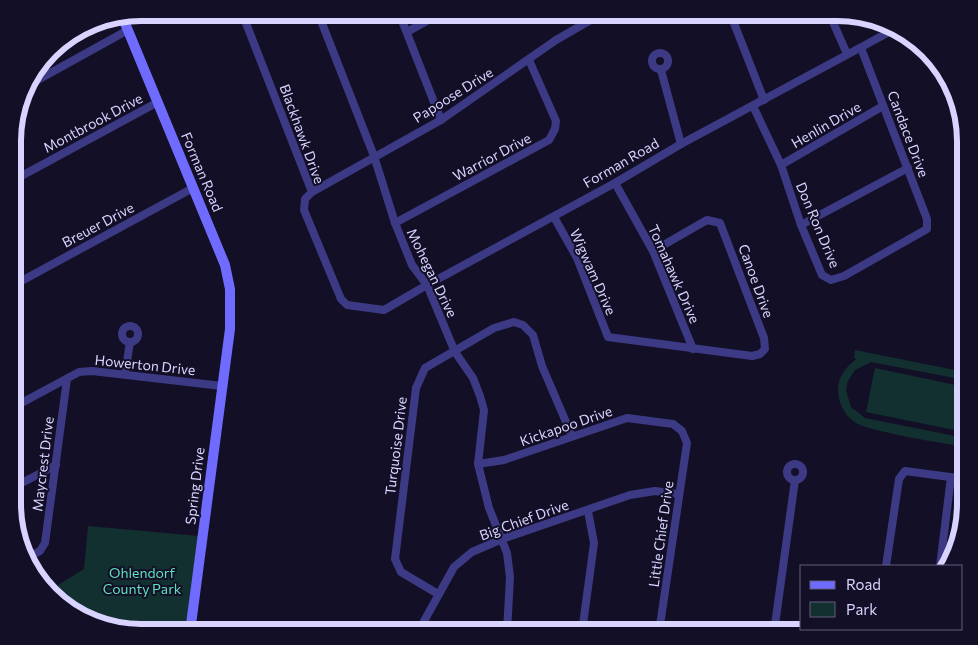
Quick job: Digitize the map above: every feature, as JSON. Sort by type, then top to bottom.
[{"type":"street","name":"Papoose Drive","points":[[312,192],[441,120],[556,40],[587,21]]},
{"type":"street","points":[[734,21],[764,100]]},
{"type":"street","points":[[833,21],[847,54]]},
{"type":"street","name":"Blackhawk Drive","points":[[246,22],[312,192],[305,200],[304,210],[341,299],[347,305],[360,308]]},
{"type":"street","name":"Mohegan Drive","points":[[322,22],[374,156],[395,223],[412,265],[427,285],[455,352],[473,378],[484,410],[478,464],[482,488],[507,553],[510,577],[507,623]]},
{"type":"street","points":[[403,22],[441,120]]},
{"type":"street","points":[[407,32],[425,22]]},
{"type":"street","name":"Forman Road","points":[[125,23],[194,188],[228,277],[231,302],[228,344]]},
{"type":"street","points":[[38,80],[128,30]]},
{"type":"street","name":"Forman Road","points":[[360,308],[384,310],[615,183],[681,144],[888,33]]},
{"type":"street","name":"Candace Drive","points":[[861,48],[927,219],[927,230]]},
{"type":"street","name":"Warrior Drive","points":[[395,223],[549,140],[556,129],[556,120],[529,60]]},
{"type":"street","points":[[661,70],[681,144]]},
{"type":"street","name":"Montbrook Drive","points":[[21,176],[158,102]]},
{"type":"street","name":"Don Ron Drive","points":[[753,106],[780,165],[801,225],[822,275],[831,280],[844,276],[927,230]]},
{"type":"street","name":"Henlin Drive","points":[[780,165],[884,106]]},
{"type":"street","points":[[801,225],[908,168]]},
{"type":"street","name":"Tomahawk Drive","points":[[615,183],[653,251],[693,349]]},
{"type":"street","name":"Breuer Drive","points":[[21,281],[194,188]]},
{"type":"street","name":"Wigwam Drive","points":[[554,217],[577,258],[608,337],[693,349]]},
{"type":"street","name":"Canoe Drive","points":[[653,251],[707,220],[720,223],[764,338],[765,349],[760,354],[752,356],[693,349]]},
{"type":"street","name":"Turquoise Drive","points":[[438,594],[401,572],[395,559],[416,388],[425,368],[505,324],[514,322],[529,330],[572,436]]},
{"type":"street","points":[[125,374],[130,342]]},
{"type":"street","name":"Spring Drive","points":[[191,624],[228,344]]},
{"type":"street","name":"Howerton Drive","points":[[21,403],[78,372],[125,374],[222,386]]},
{"type":"street","name":"Maycrest Drive","points":[[33,554],[40,551],[45,543],[66,379]]},
{"type":"street","name":"Kickapoo Drive","points":[[478,464],[504,460],[627,418],[673,424],[682,431],[686,439]]},
{"type":"street","name":"Little Chief Drive","points":[[660,623],[686,439]]},
{"type":"street","points":[[21,483],[56,465]]},
{"type":"street","points":[[886,565],[899,479],[905,471],[956,478]]},
{"type":"street","points":[[940,563],[951,477]]},
{"type":"street","points":[[775,623],[795,480]]},
{"type":"street","name":"Big Chief Drive","points":[[422,624],[454,566],[472,552],[502,539],[630,495],[655,491],[679,494]]},
{"type":"street","points":[[583,623],[594,543],[588,511]]},
{"type":"green space","points":[[855,350],[956,370],[956,378],[871,362],[855,370],[848,381],[846,390],[851,407],[865,418],[956,436],[956,445],[892,434],[864,426],[852,420],[845,413],[838,390],[843,372],[857,359],[854,358]]},
{"type":"green space","points":[[875,368],[956,385],[956,430],[866,412]]},
{"type":"green space","name":"Ohlendorf County Park","points":[[88,526],[199,536],[188,624],[126,623],[111,620],[88,611],[62,594],[56,587],[84,569]]}]
